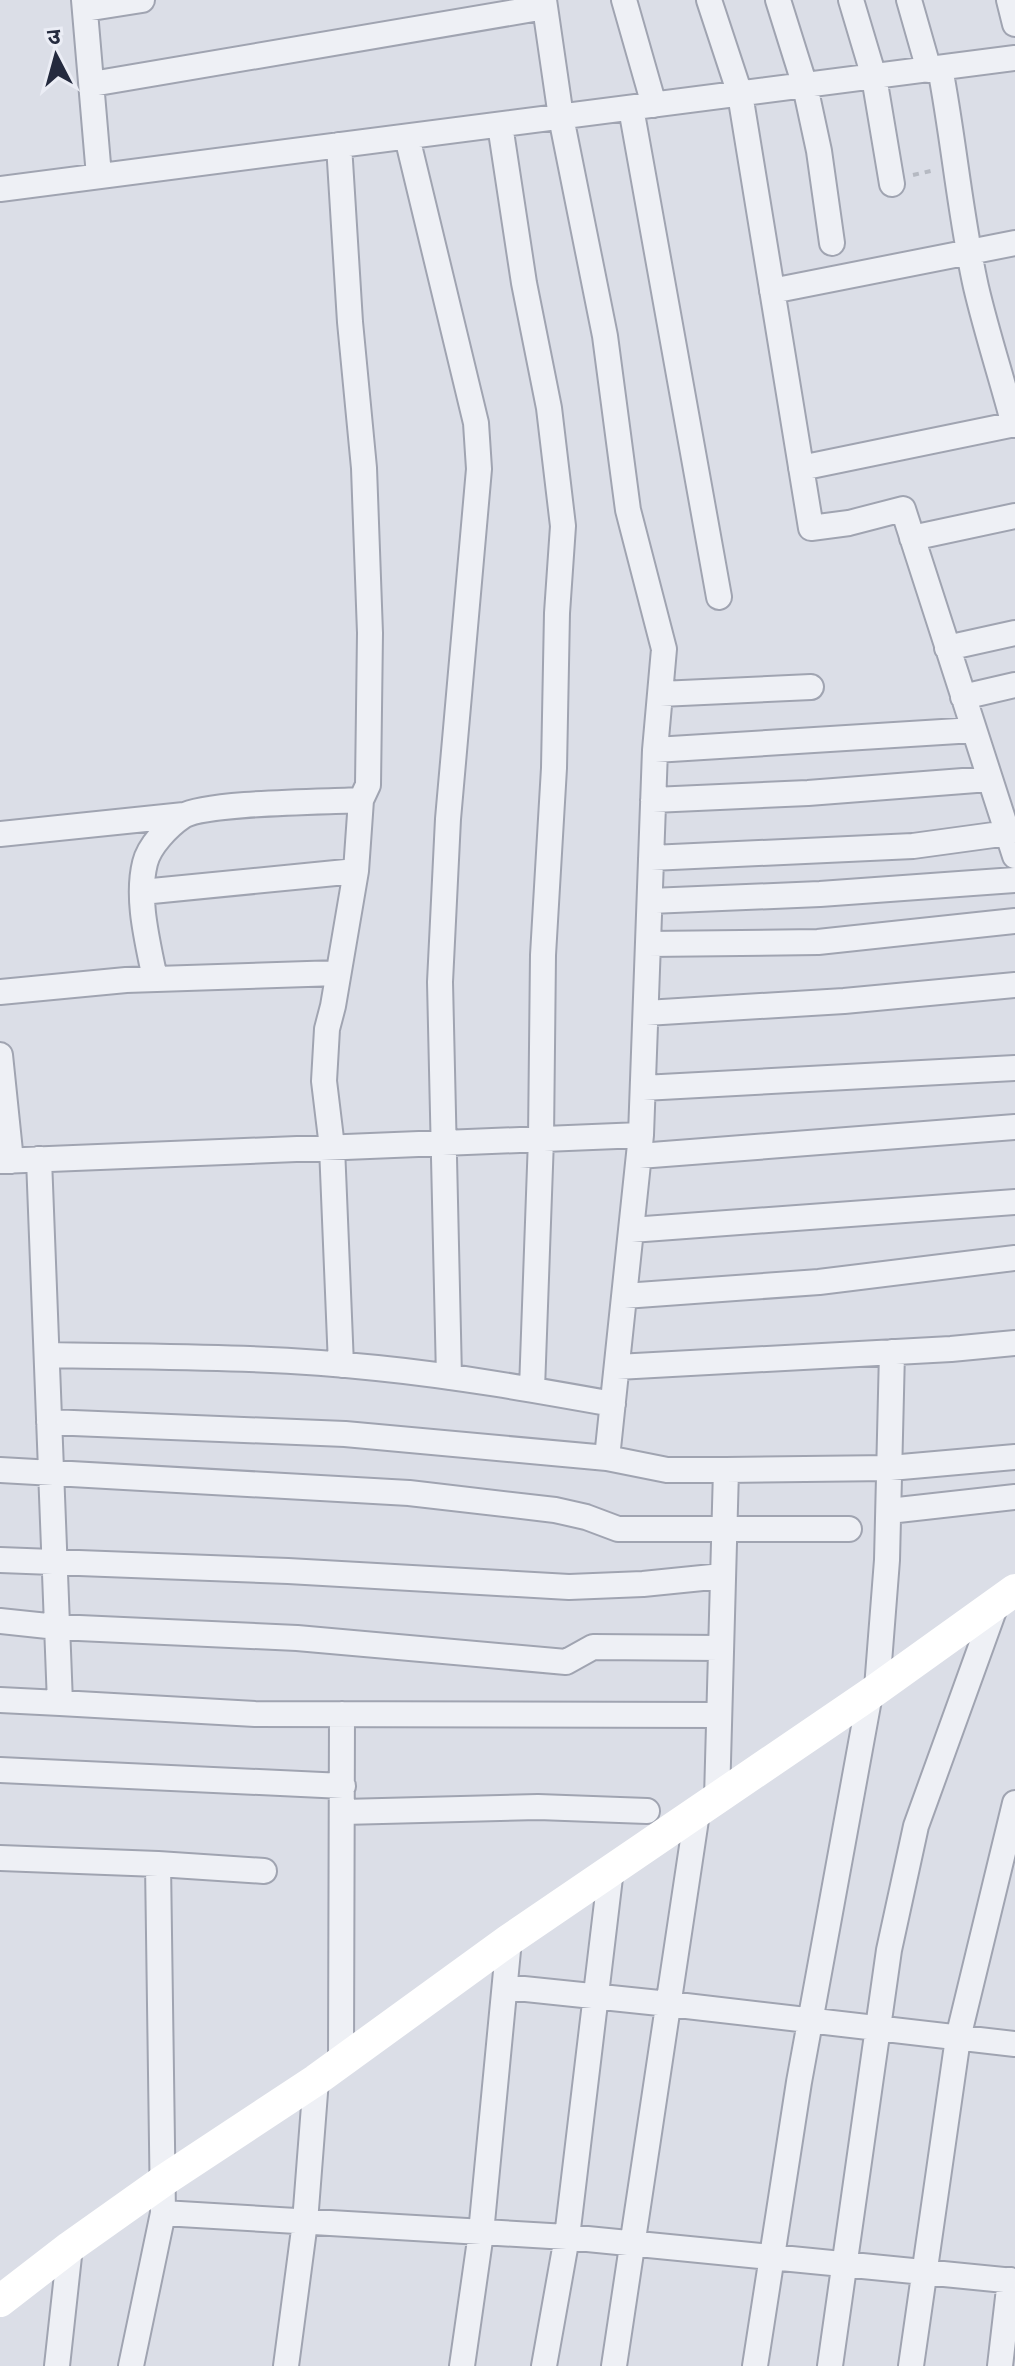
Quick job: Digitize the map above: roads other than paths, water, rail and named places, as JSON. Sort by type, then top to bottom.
[{"type":"street","points":[[99,176],[85,5],[142,0]]},
{"type":"street","points":[[624,0],[719,597]]},
{"type":"street","points":[[651,858],[913,846],[1012,846],[1000,792],[974,730],[903,509],[849,523],[811,528],[740,94],[709,0]]},
{"type":"street","points":[[778,0],[805,86],[819,151],[832,243]]},
{"type":"street","points":[[851,0],[874,77],[892,184]]},
{"type":"street","points":[[801,468],[1014,424],[977,290],[956,167],[934,69],[909,0]]},
{"type":"street","points":[[1009,0],[1015,24]]},
{"type":"street","points":[[92,84],[545,4],[561,117],[605,336],[628,510],[664,649],[655,750],[640,1145],[607,1458]]},
{"type":"street","points":[[0,189],[1015,58]]},
{"type":"street","points":[[500,125],[524,283],[549,408],[563,526],[543,955],[541,1139],[532,1389]]},
{"type":"street","points":[[407,137],[476,423],[479,469],[449,804],[440,967],[449,1377]]},
{"type":"street","points":[[339,145],[350,322],[364,468],[370,633],[368,785],[361,800],[356,871],[327,1029],[324,1081],[332,1147],[341,1365]]},
{"type":"street","points":[[772,291],[1015,243]]},
{"type":"street","points":[[912,538],[1015,516]]},
{"type":"street","points":[[947,648],[1015,633]]},
{"type":"street","points":[[963,697],[1015,685]]},
{"type":"street","points":[[660,694],[811,687]]},
{"type":"street","points":[[655,750],[974,730]]},
{"type":"street","points":[[653,800],[808,793],[1000,792]]},
{"type":"street","points":[[0,834],[184,815],[214,808],[361,800]]},
{"type":"street","points":[[155,979],[142,892],[145,860],[152,846],[184,815]]},
{"type":"street","points":[[142,892],[356,871]]},
{"type":"street","points":[[650,901],[820,894],[1015,880]]},
{"type":"street","points":[[648,944],[818,942],[1015,921]]},
{"type":"street","points":[[0,992],[155,979],[338,973]]},
{"type":"street","points":[[646,1013],[844,1001],[1015,985]]},
{"type":"street","points":[[0,1055],[6,1161],[541,1139],[640,1145],[1015,1127]]},
{"type":"street","points":[[643,1088],[1015,1068]]},
{"type":"street","points":[[39,1159],[60,1703]]},
{"type":"street","points":[[631,1230],[1015,1202]]},
{"type":"street","points":[[624,1296],[819,1282],[1015,1258]]},
{"type":"street","points":[[617,1367],[1015,1343]]},
{"type":"street","points":[[755,2366],[810,2022],[874,1691],[889,1511],[892,1352]]},
{"type":"street","points":[[47,1355],[228,1358],[341,1365],[449,1377],[613,1404]]},
{"type":"street","points":[[49,1422],[345,1434],[607,1458],[667,1470],[890,1468],[1015,1457]]},
{"type":"street","points":[[0,1470],[409,1493],[555,1510],[618,1529],[849,1529]]},
{"type":"street","points":[[614,2366],[669,2004],[707,1805],[719,1715],[726,1470]]},
{"type":"street","points":[[889,1511],[1015,1497]]},
{"type":"street","points":[[0,1560],[288,1571],[569,1587],[722,1576]]},
{"type":"street","points":[[0,2301],[163,2181],[328,2071],[509,1940],[874,1691],[1006,1596]]},
{"type":"street","points":[[830,2366],[889,1950],[916,1826],[1006,1596]]},
{"type":"street","points":[[0,1621],[57,1627],[297,1638],[566,1662],[593,1647],[720,1648]]},
{"type":"street","points":[[0,1700],[255,1714],[719,1715]]},
{"type":"street","points":[[286,2366],[328,2071],[343,1812],[342,1714]]},
{"type":"street","points":[[0,1770],[343,1786]]},
{"type":"street","points":[[911,2366],[958,2038],[1006,1873],[1015,1803]]},
{"type":"street","points":[[343,1812],[538,1807],[647,1811]]},
{"type":"street","points":[[0,1858],[264,1871]]},
{"type":"street","points":[[131,2366],[163,2213],[158,1864]]},
{"type":"street","points":[[544,2366],[567,2237],[611,1869]]},
{"type":"street","points":[[462,2366],[481,2233],[509,1940]]},
{"type":"street","points":[[506,1987],[1015,2044]]},
{"type":"street","points":[[163,2213],[567,2237],[1012,2280],[1000,2366]]},
{"type":"street","points":[[57,2366],[70,2247]]}]
